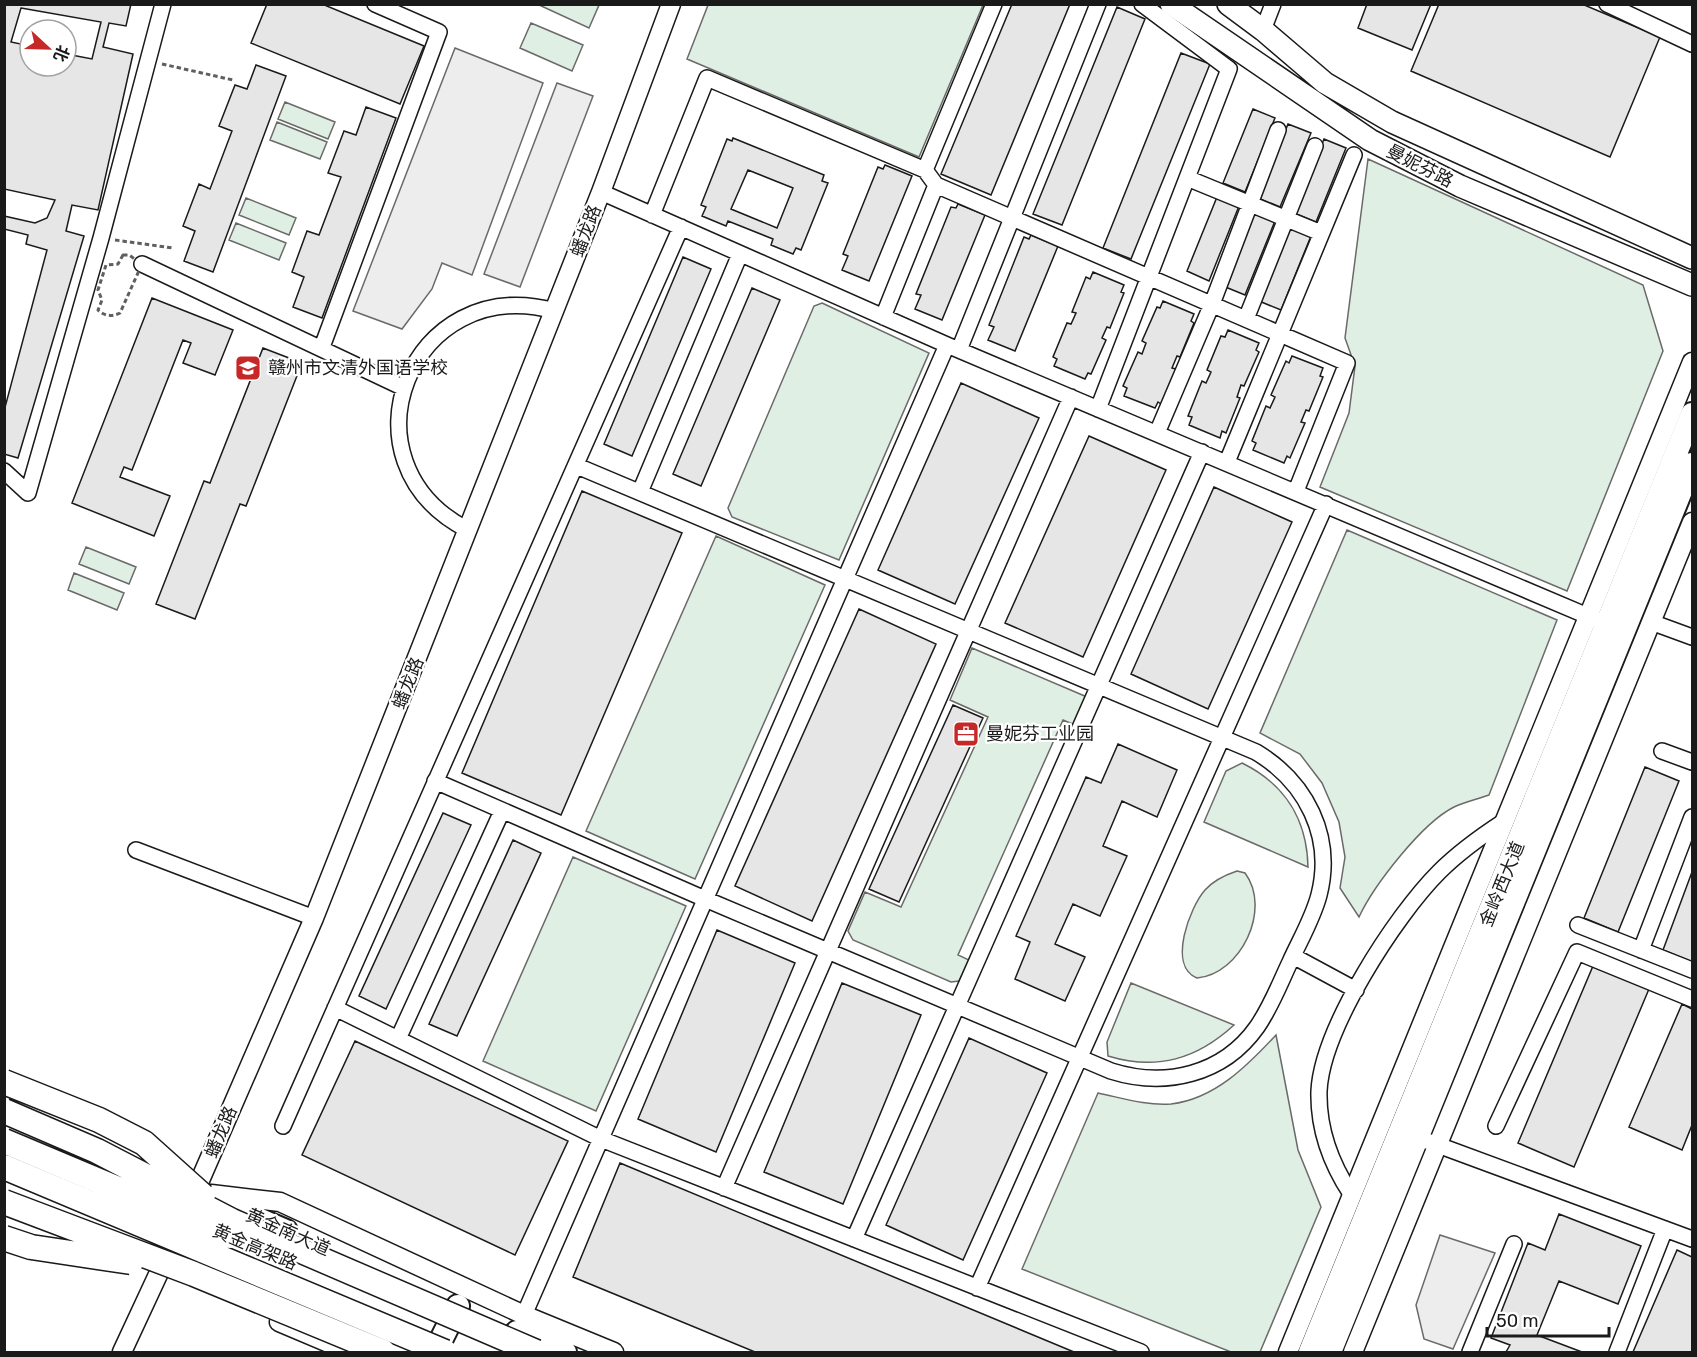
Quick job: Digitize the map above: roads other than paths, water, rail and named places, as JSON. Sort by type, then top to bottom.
[{"type":"highway","points":[[4,1082],[99,1120],[144,1143],[232,1221]]},
{"type":"highway","points":[[4,1112],[97,1151],[232,1221],[536,1353]]},
{"type":"highway","name":"黄金高架路","points":[[4,1141],[506,1353]]},
{"type":"highway","name":"黄金高架路","points":[[4,1167],[445,1353]]},
{"type":"highway","points":[[4,1202],[194,1274],[383,1353]]},
{"type":"highway","points":[[4,1238],[31,1247],[101,1256],[194,1274]]},
{"type":"main road","name":"曼妮芬路","points":[[1171,4],[1370,140],[1460,186],[1692,285]]},
{"type":"main road","name":"曼妮芬路","points":[[1228,4],[1263,30],[1325,84],[1392,122],[1692,258]]},
{"type":"main road","name":"金岭西大道","points":[[1310,1353],[1598,620],[1692,414]]},
{"type":"main road","name":"金岭西大道","points":[[1346,1350],[1692,464]]},
{"type":"main road","name":"黄金南大道","points":[[4,1127],[104,1166],[196,1192],[565,1353]]},
{"type":"main road","points":[[4,1176],[228,1266],[415,1353]]},
{"type":"main road","points":[[435,1353],[458,1306]]},
{"type":"street","points":[[4,471],[28,493],[101,238],[163,4]]},
{"type":"street","points":[[322,347],[439,32],[375,4]]},
{"type":"street","name":"蟠龙路","points":[[122,1353],[196,1192],[315,918],[555,311],[671,4]]},
{"type":"street","points":[[925,170],[994,4]]},
{"type":"street","points":[[524,1315],[846,578],[1011,218],[1098,4]]},
{"type":"street","points":[[1098,409],[1228,69],[1142,4]]},
{"type":"street","points":[[1263,30],[1264,4]]},
{"type":"street","points":[[1263,30],[1273,4]]},
{"type":"street","points":[[1606,4],[1692,44]]},
{"type":"street","points":[[652,215],[707,78],[925,170],[936,185],[1347,363],[1296,491]]},
{"type":"street","points":[[1157,433],[1212,304],[1278,130]]},
{"type":"street","points":[[1246,319],[1315,146]]},
{"type":"street","points":[[1227,462],[1354,155]]},
{"type":"street","points":[[1187,178],[1321,233]]},
{"type":"street","points":[[883,317],[936,185]]},
{"type":"street","points":[[601,192],[953,348],[1598,620]]},
{"type":"street","points":[[284,1126],[681,227]]},
{"type":"street","points":[[640,492],[740,254]]},
{"type":"street","points":[[142,264],[322,347],[404,388]]},
{"type":"street","points":[[468,530],[454,523],[429,502],[410,475],[400,444],[398,428],[404,388],[422,351],[445,328],[459,319],[474,312],[506,304],[539,306],[555,311]]},
{"type":"street","points":[[1288,1353],[1503,822],[1598,620],[1692,362]]},
{"type":"street","points":[[724,1188],[1071,397]]},
{"type":"street","points":[[854,1239],[1202,452]]},
{"type":"street","points":[[435,781],[705,900],[1111,1071],[1140,1078],[1171,1078],[1203,1070],[1233,1053],[1257,1027],[1314,910],[1322,877],[1322,843],[1318,826],[1304,796],[1283,771],[1256,752],[577,466]]},
{"type":"street","points":[[977,1288],[1326,504]]},
{"type":"street","points":[[1692,522],[1652,622],[1428,1141],[1692,1239]]},
{"type":"street","points":[[1652,622],[1692,637]]},
{"type":"street","points":[[1662,751],[1692,760]]},
{"type":"street","points":[[398,1039],[502,811]]},
{"type":"street","points":[[1641,950],[1692,817]]},
{"type":"street","points":[[1351,1194],[1326,1144],[1319,1108],[1319,1089],[1331,1039],[1356,990],[1393,929],[1420,892],[1459,854],[1503,822]]},
{"type":"street","points":[[136,850],[315,918]]},
{"type":"street","points":[[1578,925],[1692,970]]},
{"type":"street","points":[[1496,1126],[1577,952],[1692,999]]},
{"type":"street","points":[[1293,956],[1356,990]]},
{"type":"street","points":[[335,1008],[601,1139],[1141,1353]]},
{"type":"street","points":[[196,1192],[279,1202],[524,1315],[614,1353]]},
{"type":"street","points":[[1617,1353],[1665,1229]]},
{"type":"street","points":[[172,1243],[248,1308],[350,1353]]},
{"type":"street","points":[[1470,1353],[1514,1244]]},
{"type":"place","name":"赣州市文清外国语学校","points":[[248,368]]},
{"type":"place","name":"曼妮芬工业园","points":[[966,734]]}]
